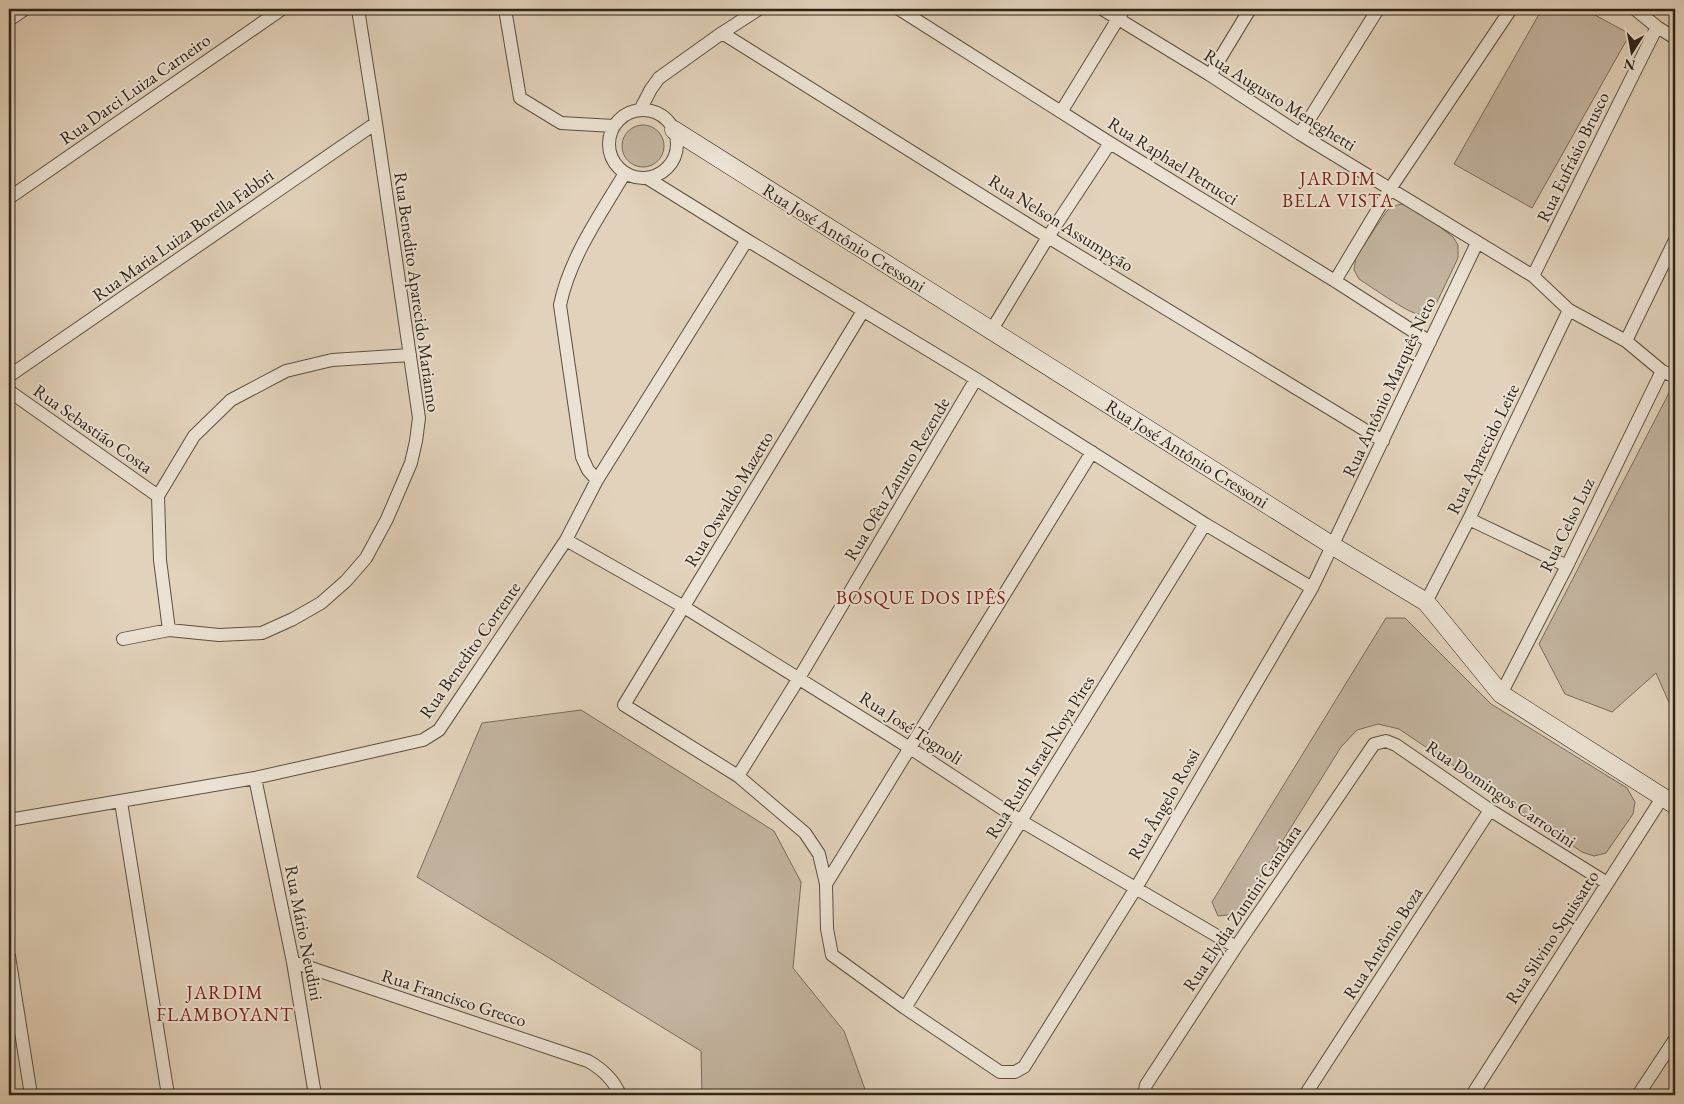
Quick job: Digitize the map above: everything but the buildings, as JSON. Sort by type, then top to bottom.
[{"type":"street","points":[[9,20],[25,9]]},
{"type":"street","name":"Rua Darci Luiza Carneiro","points":[[9,198],[282,9]]},
{"type":"street","name":"Rua Benedito Aparecido Marianno","points":[[123,639],[169,630],[219,635],[262,632],[293,619],[321,603],[346,581],[366,558],[387,519],[411,463],[416,441],[418,418],[358,9]]},
{"type":"street","points":[[505,9],[520,98],[561,123],[614,126]]},
{"type":"street","points":[[640,110],[659,78],[759,9]]},
{"type":"street","name":"Rua Raphael Petrucci","points":[[898,9],[1430,342]]},
{"type":"street","name":"Rua Augusto Meneghetti","points":[[1102,9],[1121,14],[1300,134],[1533,276],[1569,310],[1626,341],[1662,371],[1675,377]]},
{"type":"street","points":[[1210,75],[1250,9]]},
{"type":"street","points":[[1300,134],[1378,9]]},
{"type":"street","points":[[1335,281],[1390,189],[1511,9]]},
{"type":"street","points":[[1634,9],[1675,38]]},
{"type":"street","points":[[1061,112],[1121,14]]},
{"type":"street","name":"Rua Eufrásio Brusco","points":[[1533,276],[1657,27]]},
{"type":"street","name":"Rua Nelson Assumpção","points":[[722,33],[1048,237],[1383,441]]},
{"type":"street","points":[[640,110],[651,111],[660,115],[674,130],[677,140],[673,161],[657,175],[647,178],[625,173],[617,166],[611,156],[609,146],[614,126],[630,112],[640,110]]},
{"type":"street","name":"Rua Maria Luiza Borella Fabbri","points":[[9,376],[376,123]]},
{"type":"street","name":"Rua José Antônio Cressoni","points":[[674,130],[1333,546],[1426,602],[1501,694],[1669,801]]},
{"type":"street","points":[[991,331],[1048,237],[1110,143]]},
{"type":"street","points":[[597,480],[588,470],[582,458],[560,305],[563,288],[575,258],[625,173]]},
{"type":"street","points":[[647,178],[976,379],[1205,524],[1312,588]]},
{"type":"street","name":"Rua Benedito Corrente","points":[[9,820],[255,778],[423,740],[439,730],[566,540],[597,480],[747,240]]},
{"type":"street","points":[[1626,341],[1675,240]]},
{"type":"street","name":"Rua Antônio Marquês Neto","points":[[1333,546],[1477,243]]},
{"type":"street","name":"Rua Aparecido Leite","points":[[1426,602],[1469,520],[1569,310]]},
{"type":"street","name":"Rua Oswaldo Mazetto","points":[[738,776],[624,705],[863,311]]},
{"type":"street","points":[[169,630],[160,560],[158,496],[194,436],[231,400],[286,371],[332,360],[410,355]]},
{"type":"street","name":"Rua Celso Luz","points":[[1501,694],[1567,566],[1662,371]]},
{"type":"street","name":"Rua Ofêu Zanuto Rezende","points":[[738,776],[799,678],[976,379]]},
{"type":"street","name":"Rua Sebastião Costa","points":[[9,391],[158,496]]},
{"type":"street","points":[[826,884],[1092,452]]},
{"type":"street","points":[[1469,520],[1567,566]]},
{"type":"street","name":"Rua Ruth Israel Noya Pires","points":[[905,1008],[1205,524]]},
{"type":"street","name":"Rua José Tognoli","points":[[566,540],[684,607],[910,748],[1021,821],[1236,947]]},
{"type":"street","name":"Rua Ângelo Rossi","points":[[905,1008],[1000,1072],[1015,1072],[1024,1068],[1136,888],[1312,588],[1333,546]]},
{"type":"street","name":"Rua Domingos Carrocini","points":[[1374,744],[1386,741],[1396,745],[1490,810],[1607,883]]},
{"type":"street","name":"Rua Elydia Zuntini Gandara","points":[[1144,1095],[1146,1085],[1236,947],[1374,744]]},
{"type":"street","points":[[738,776],[805,833],[819,854],[826,884],[827,929],[832,955],[905,1008]]},
{"type":"street","name":"Rua Mário Neudini","points":[[255,778],[293,962],[314,1095]]},
{"type":"street","name":"Rua Silvino Squissatto","points":[[1472,1095],[1607,883],[1669,801]]},
{"type":"street","points":[[121,802],[168,1095]]},
{"type":"street","name":"Rua Antônio Boza","points":[[1305,1095],[1490,810]]},
{"type":"street","points":[[9,956],[31,1095]]},
{"type":"street","name":"Rua Francisco Grecco","points":[[293,962],[588,1061],[602,1069],[620,1095]]},
{"type":"street","points":[[1638,1095],[1675,1039]]},
{"type":"shaded area","points":[[1542,9],[1584,9],[1630,34],[1532,208],[1454,164]]},
{"type":"shaded area","points":[[643,125],[658,131],[664,146],[658,161],[643,167],[628,161],[622,146],[628,131]]},
{"type":"shaded area","points":[[1401,204],[1415,208],[1453,237],[1458,245],[1458,258],[1435,306],[1423,314],[1406,309],[1389,299],[1359,279],[1354,270],[1356,257],[1386,212],[1391,207]]},
{"type":"shaded area","points":[[1670,391],[1675,393],[1675,716],[1656,673],[1612,712],[1565,694],[1539,644]]},
{"type":"shaded area","points":[[1386,618],[1405,618],[1491,704],[1627,788],[1635,802],[1633,814],[1606,853],[1594,856],[1582,852],[1399,729],[1378,724],[1357,730],[1341,747],[1237,914],[1218,916],[1212,902]]},
{"type":"shaded area","points":[[581,710],[774,831],[801,882],[793,968],[844,1031],[867,1095],[702,1095],[701,1051],[417,877],[482,723]]},
{"type":"district","name":"JARDIM BELA VISTA","points":[[1338,189]]},
{"type":"district","name":"BOSQUE DOS IPÊS","points":[[921,597]]},
{"type":"district","name":"JARDIM FLAMBOYANT","points":[[225,1003]]}]
